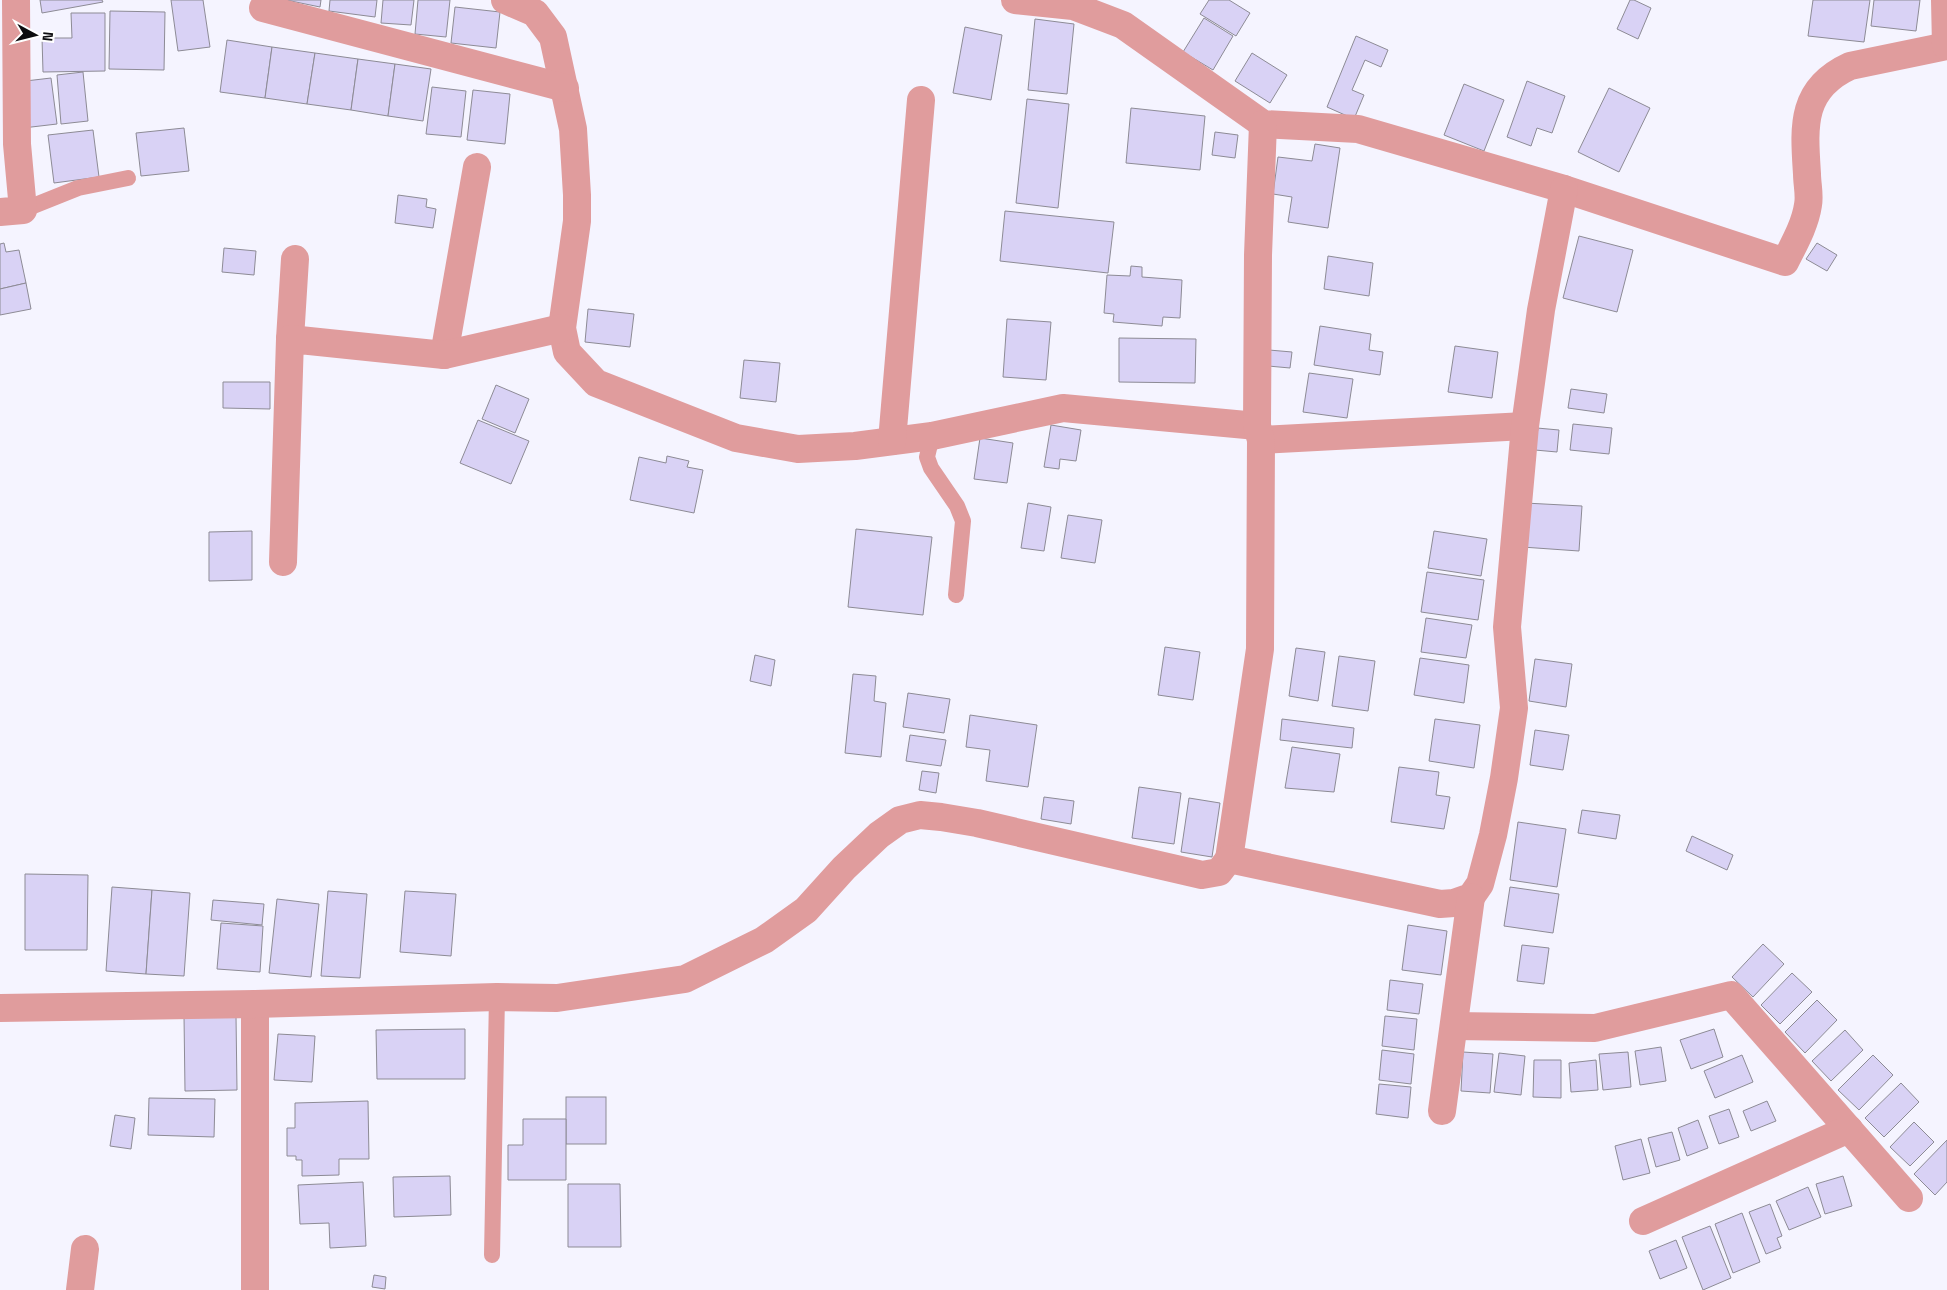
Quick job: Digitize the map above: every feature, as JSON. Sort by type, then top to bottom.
[{"type":"street","points":[[12,211],[17,144],[16,0]]},
{"type":"street","points":[[505,0],[535,13],[553,37],[573,129],[577,212],[562,328],[567,352],[596,383],[736,438],[798,449],[855,446],[932,436],[1063,408],[1259,433],[1525,426]]},
{"type":"street","points":[[1016,0],[1073,6],[1123,25],[1263,124],[1358,129],[1564,189],[1786,262],[1803,225],[1809,203],[1805,136],[1809,108],[1820,86],[1837,72],[1850,66],[1946,46],[1945,0]]},
{"type":"street","points":[[263,8],[565,88]]},
{"type":"street","points":[[892,441],[921,100]]},
{"type":"street","points":[[0,1008],[255,1004],[497,997],[556,998],[685,980],[771,935],[806,910],[844,868],[879,835],[900,820],[920,815],[977,823],[1202,875],[1219,872],[1229,860],[1260,649],[1258,255],[1263,124]]},
{"type":"street","points":[[444,356],[478,167]]},
{"type":"street","points":[[1442,1111],[1471,897],[1480,884],[1493,836],[1514,708],[1508,627],[1525,426],[1541,310],[1564,189]]},
{"type":"street","points":[[283,562],[290,339],[295,260]]},
{"type":"street","points":[[290,339],[444,356],[562,328]]},
{"type":"street","points":[[1229,860],[1440,904],[1454,903],[1471,897]]},
{"type":"street","points":[[1454,1026],[1595,1028],[1731,995],[1910,1198]]},
{"type":"street","points":[[255,1004],[255,1290]]},
{"type":"street","points":[[1643,1221],[1850,1129]]},
{"type":"street","points":[[80,1290],[85,1249]]},
{"type":"lane","points":[[12,211],[78,188],[128,178]]},
{"type":"lane","points":[[932,436],[927,457],[931,468],[957,506],[963,521],[956,595]]},
{"type":"lane","points":[[492,1255],[497,997]]},
{"type":"building","points":[[40,0],[102,0],[103,2],[42,13]]},
{"type":"building","points":[[171,0],[203,0],[210,47],[178,51]]},
{"type":"building","points":[[286,0],[321,0],[320,7]]},
{"type":"building","points":[[330,0],[377,0],[375,17],[329,11]]},
{"type":"building","points":[[383,0],[414,0],[411,25],[381,23]]},
{"type":"building","points":[[418,0],[450,0],[446,37],[415,34]]},
{"type":"building","points":[[1209,0],[1229,0],[1250,13],[1236,36],[1200,14]]},
{"type":"building","points":[[1630,0],[1651,8],[1638,39],[1617,29]]},
{"type":"building","points":[[1813,0],[1870,0],[1864,42],[1808,36]]},
{"type":"building","points":[[1874,0],[1920,0],[1916,31],[1871,26]]},
{"type":"building","points":[[455,7],[500,12],[496,48],[451,43]]},
{"type":"building","points":[[110,11],[165,12],[164,70],[109,69]]},
{"type":"building","points":[[71,13],[105,13],[105,71],[43,72],[42,38],[72,38]]},
{"type":"building","points":[[1204,18],[1233,36],[1213,70],[1183,52]]},
{"type":"building","points":[[1035,19],[1074,24],[1067,94],[1028,90]]},
{"type":"building","points":[[965,27],[1002,35],[991,100],[953,93]]},
{"type":"building","points":[[1356,36],[1388,50],[1381,67],[1365,60],[1352,90],[1364,95],[1354,119],[1327,107]]},
{"type":"building","points":[[227,40],[272,47],[265,98],[220,92]]},
{"type":"building","points":[[272,47],[315,53],[307,104],[265,98]]},
{"type":"building","points":[[315,53],[358,59],[351,110],[307,104]]},
{"type":"building","points":[[1252,53],[1287,75],[1270,103],[1235,81]]},
{"type":"building","points":[[358,59],[395,64],[388,116],[351,110]]},
{"type":"building","points":[[395,64],[431,69],[423,121],[388,116]]},
{"type":"building","points":[[83,72],[88,121],[61,124],[57,75]]},
{"type":"building","points":[[51,78],[57,124],[23,128],[17,82]]},
{"type":"building","points":[[1527,81],[1565,96],[1552,133],[1537,128],[1531,146],[1507,137]]},
{"type":"building","points":[[1464,84],[1504,100],[1484,151],[1444,135]]},
{"type":"building","points":[[432,87],[466,91],[461,137],[426,134]]},
{"type":"building","points":[[1609,88],[1650,108],[1619,172],[1578,152]]},
{"type":"building","points":[[473,90],[510,94],[505,144],[467,140]]},
{"type":"building","points":[[1027,99],[1069,104],[1058,208],[1016,203]]},
{"type":"building","points":[[1131,108],[1205,116],[1200,170],[1126,163]]},
{"type":"building","points":[[184,128],[189,171],[141,176],[136,133]]},
{"type":"building","points":[[93,130],[99,177],[54,183],[48,135]]},
{"type":"building","points":[[1215,132],[1238,135],[1235,158],[1212,155]]},
{"type":"building","points":[[1315,144],[1340,148],[1328,228],[1288,222],[1292,197],[1273,194],[1278,157],[1312,161]]},
{"type":"building","points":[[398,195],[427,199],[426,207],[436,209],[433,228],[395,223]]},
{"type":"building","points":[[1005,211],[1114,222],[1108,273],[1000,261]]},
{"type":"building","points":[[1579,236],[1633,250],[1617,312],[1563,298]]},
{"type":"building","points":[[4,243],[6,252],[19,250],[26,283],[0,289],[0,244]]},
{"type":"building","points":[[1817,243],[1837,255],[1827,271],[1806,259]]},
{"type":"building","points":[[224,248],[256,251],[254,275],[222,272]]},
{"type":"building","points":[[1328,256],[1373,263],[1369,296],[1324,289]]},
{"type":"building","points":[[1131,266],[1142,267],[1142,277],[1182,280],[1180,318],[1163,317],[1162,326],[1113,322],[1114,314],[1104,313],[1107,275],[1130,276]]},
{"type":"building","points":[[26,283],[31,309],[0,315],[0,289]]},
{"type":"building","points":[[588,309],[634,314],[630,347],[585,342]]},
{"type":"building","points":[[1007,319],[1051,322],[1046,380],[1003,377]]},
{"type":"building","points":[[1320,326],[1371,334],[1369,350],[1383,352],[1380,375],[1314,365]]},
{"type":"building","points":[[1119,338],[1196,339],[1195,383],[1119,382]]},
{"type":"building","points":[[1455,346],[1498,352],[1492,398],[1448,392]]},
{"type":"building","points":[[1269,350],[1292,352],[1290,368],[1268,366]]},
{"type":"building","points":[[744,360],[780,363],[776,402],[740,398]]},
{"type":"building","points":[[1309,373],[1353,379],[1347,418],[1303,412]]},
{"type":"building","points":[[223,382],[270,382],[270,409],[223,408]]},
{"type":"building","points":[[496,385],[529,399],[515,433],[482,419]]},
{"type":"building","points":[[1571,389],[1607,394],[1604,413],[1568,408]]},
{"type":"building","points":[[478,420],[529,441],[511,484],[460,463]]},
{"type":"building","points":[[1573,424],[1612,428],[1609,454],[1570,450]]},
{"type":"building","points":[[1051,425],[1081,430],[1076,461],[1060,459],[1059,469],[1044,467]]},
{"type":"building","points":[[1537,428],[1559,430],[1557,452],[1535,450]]},
{"type":"building","points":[[980,438],[1013,443],[1007,483],[974,479]]},
{"type":"building","points":[[667,456],[689,461],[687,467],[703,470],[694,513],[630,500],[639,457],[666,463]]},
{"type":"building","points":[[1028,503],[1051,507],[1044,551],[1021,548]]},
{"type":"building","points":[[1525,503],[1582,506],[1579,551],[1522,547]]},
{"type":"building","points":[[1068,515],[1102,520],[1095,563],[1061,558]]},
{"type":"building","points":[[856,529],[932,537],[923,615],[848,607]]},
{"type":"building","points":[[252,531],[252,580],[209,581],[209,532]]},
{"type":"building","points":[[1434,531],[1487,539],[1481,576],[1428,568]]},
{"type":"building","points":[[1427,572],[1484,580],[1478,620],[1421,612]]},
{"type":"building","points":[[1426,618],[1472,625],[1466,658],[1421,652]]},
{"type":"building","points":[[1165,647],[1200,652],[1193,700],[1158,695]]},
{"type":"building","points":[[1296,648],[1325,652],[1318,701],[1289,696]]},
{"type":"building","points":[[755,655],[775,660],[771,686],[750,681]]},
{"type":"building","points":[[1339,656],[1375,661],[1368,711],[1332,706]]},
{"type":"building","points":[[1420,658],[1469,665],[1464,703],[1414,695]]},
{"type":"building","points":[[1535,659],[1572,664],[1566,707],[1529,701]]},
{"type":"building","points":[[853,674],[876,676],[874,701],[886,703],[881,757],[845,753]]},
{"type":"building","points":[[908,693],[950,699],[944,733],[903,727]]},
{"type":"building","points":[[970,715],[1037,725],[1028,787],[986,781],[990,750],[966,747]]},
{"type":"building","points":[[1282,719],[1354,728],[1352,748],[1280,740]]},
{"type":"building","points":[[1435,719],[1480,725],[1474,768],[1429,761]]},
{"type":"building","points":[[1535,730],[1569,735],[1563,770],[1530,765]]},
{"type":"building","points":[[910,735],[946,740],[941,766],[906,761]]},
{"type":"building","points":[[1292,747],[1340,754],[1334,792],[1285,788]]},
{"type":"building","points":[[1399,767],[1439,772],[1436,795],[1450,797],[1444,829],[1391,822]]},
{"type":"building","points":[[922,771],[939,773],[936,793],[919,790]]},
{"type":"building","points":[[1139,787],[1181,793],[1174,844],[1132,838]]},
{"type":"building","points":[[1044,797],[1074,801],[1071,824],[1041,819]]},
{"type":"building","points":[[1189,798],[1220,803],[1212,857],[1181,852]]},
{"type":"building","points":[[1582,810],[1620,815],[1616,839],[1578,833]]},
{"type":"building","points":[[1518,822],[1566,829],[1557,887],[1510,880]]},
{"type":"building","points":[[1692,836],[1733,855],[1727,870],[1686,851]]},
{"type":"building","points":[[25,874],[88,875],[87,950],[25,950]]},
{"type":"building","points":[[112,887],[152,890],[146,974],[106,971]]},
{"type":"building","points":[[1510,887],[1559,894],[1553,933],[1504,926]]},
{"type":"building","points":[[152,890],[190,893],[184,976],[146,974]]},
{"type":"building","points":[[328,891],[367,894],[360,978],[321,976]]},
{"type":"building","points":[[405,891],[456,894],[451,956],[400,952]]},
{"type":"building","points":[[277,899],[319,904],[311,977],[269,973]]},
{"type":"building","points":[[213,900],[264,904],[262,925],[211,920]]},
{"type":"building","points":[[221,923],[263,926],[260,972],[217,969]]},
{"type":"building","points":[[1408,925],[1447,931],[1441,975],[1402,970]]},
{"type":"building","points":[[1763,944],[1784,964],[1753,997],[1732,977]]},
{"type":"building","points":[[1522,945],[1549,948],[1544,984],[1517,981]]},
{"type":"building","points":[[1792,973],[1812,992],[1780,1024],[1761,1005]]},
{"type":"building","points":[[1390,980],[1423,984],[1419,1014],[1387,1010]]},
{"type":"building","points":[[1817,1000],[1837,1020],[1805,1053],[1785,1032]]},
{"type":"building","points":[[184,1016],[236,1016],[237,1090],[185,1091]]},
{"type":"building","points":[[1385,1016],[1417,1019],[1414,1050],[1382,1046]]},
{"type":"building","points":[[465,1029],[465,1079],[377,1079],[376,1030]]},
{"type":"building","points":[[1714,1029],[1723,1057],[1691,1069],[1680,1040]]},
{"type":"building","points":[[1845,1030],[1863,1050],[1831,1081],[1812,1061]]},
{"type":"building","points":[[278,1034],[315,1036],[312,1082],[274,1080]]},
{"type":"building","points":[[1661,1047],[1666,1081],[1640,1085],[1635,1051]]},
{"type":"building","points":[[1382,1050],[1414,1054],[1411,1084],[1379,1080]]},
{"type":"building","points":[[1463,1052],[1493,1054],[1490,1093],[1461,1091]]},
{"type":"building","points":[[1628,1052],[1631,1087],[1603,1090],[1599,1054]]},
{"type":"building","points":[[1499,1053],[1525,1056],[1521,1095],[1494,1092]]},
{"type":"building","points":[[1742,1055],[1753,1082],[1715,1098],[1704,1071]]},
{"type":"building","points":[[1873,1055],[1893,1075],[1859,1110],[1838,1090]]},
{"type":"building","points":[[1534,1060],[1561,1060],[1561,1098],[1533,1097]]},
{"type":"building","points":[[1596,1060],[1598,1090],[1571,1092],[1569,1063]]},
{"type":"building","points":[[1901,1083],[1919,1102],[1884,1137],[1865,1118]]},
{"type":"building","points":[[1379,1084],[1411,1087],[1408,1118],[1376,1114]]},
{"type":"building","points":[[566,1097],[606,1097],[606,1144],[566,1144]]},
{"type":"building","points":[[149,1098],[215,1099],[214,1137],[148,1135]]},
{"type":"building","points":[[368,1101],[369,1159],[339,1159],[339,1175],[302,1176],[302,1160],[296,1160],[296,1156],[287,1156],[287,1128],[295,1128],[295,1103]]},
{"type":"building","points":[[1767,1101],[1776,1121],[1751,1131],[1743,1111]]},
{"type":"building","points":[[1729,1109],[1739,1137],[1719,1144],[1709,1116]]},
{"type":"building","points":[[115,1115],[135,1118],[131,1149],[110,1146]]},
{"type":"building","points":[[523,1119],[566,1119],[566,1180],[508,1180],[508,1145],[523,1145]]},
{"type":"building","points":[[1698,1120],[1708,1148],[1687,1156],[1678,1128]]},
{"type":"building","points":[[1914,1122],[1934,1142],[1910,1166],[1890,1147]]},
{"type":"building","points":[[1672,1132],[1680,1160],[1656,1167],[1648,1138]]},
{"type":"building","points":[[1641,1139],[1650,1173],[1623,1180],[1615,1146]]},
{"type":"building","points":[[1947,1140],[1947,1182],[1935,1195],[1914,1174]]},
{"type":"building","points":[[450,1176],[451,1215],[394,1217],[393,1177]]},
{"type":"building","points":[[1843,1176],[1852,1206],[1825,1214],[1816,1184]]},
{"type":"building","points":[[363,1182],[366,1246],[330,1248],[329,1223],[300,1224],[298,1185]]},
{"type":"building","points":[[568,1184],[620,1184],[621,1247],[568,1247]]},
{"type":"building","points":[[1808,1187],[1821,1217],[1789,1230],[1776,1201]]},
{"type":"building","points":[[1770,1204],[1782,1236],[1777,1238],[1781,1248],[1766,1254],[1749,1212]]},
{"type":"building","points":[[1742,1213],[1760,1262],[1733,1273],[1715,1224]]},
{"type":"building","points":[[1710,1226],[1731,1278],[1703,1290],[1682,1237]]},
{"type":"building","points":[[1676,1240],[1687,1268],[1660,1279],[1649,1251]]},
{"type":"building","points":[[374,1275],[386,1277],[385,1289],[372,1287]]}]
